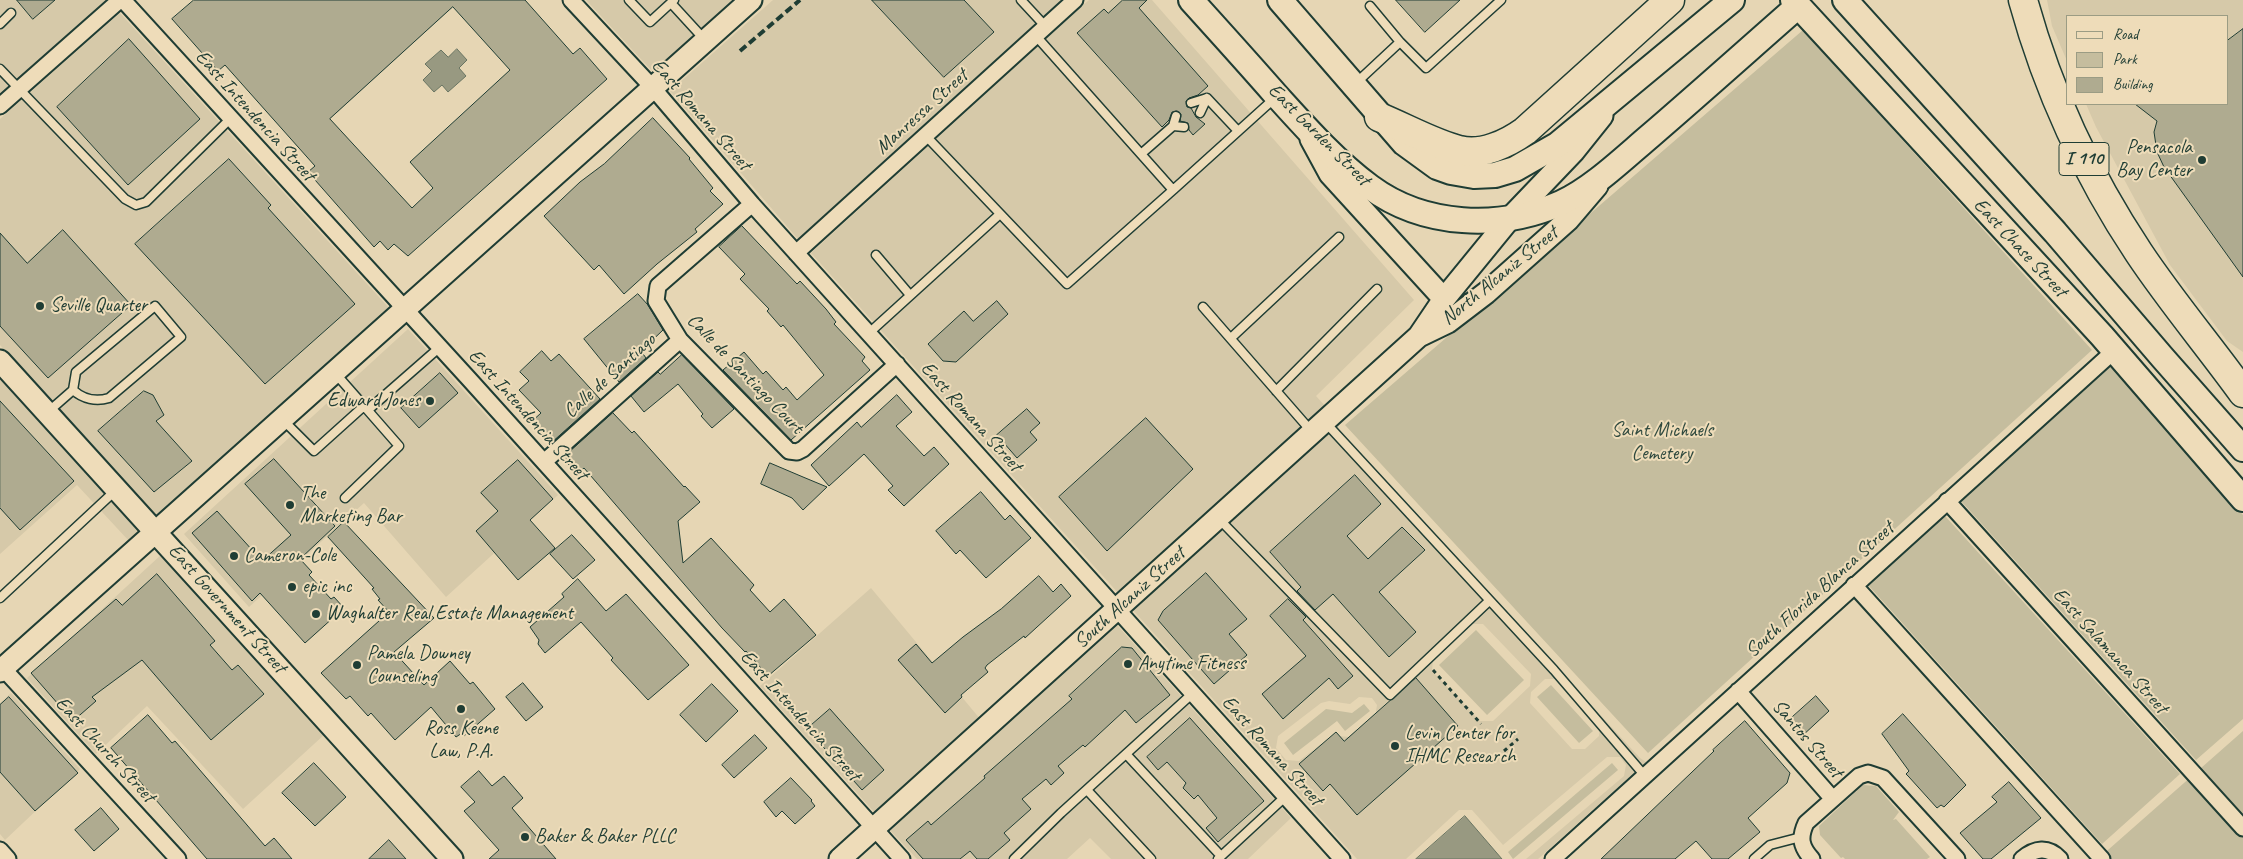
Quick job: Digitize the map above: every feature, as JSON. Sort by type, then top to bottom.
[{"type":"highway","points":[[1379,117],[1460,151],[1479,151],[1498,147],[1525,131],[1670,0]]},
{"type":"highway","name":"I 110","points":[[2023,0],[2046,74],[2088,169],[2140,255],[2202,337]]},
{"type":"highway","points":[[2202,337],[2243,365]]},
{"type":"highway","points":[[2202,337],[2243,393]]},
{"type":"main road","name":"East Garden Street","points":[[1191,0],[1304,126],[1370,187],[1398,203],[1430,215],[1458,220],[1479,221],[1511,217],[1560,203],[1578,193],[1614,167]]},
{"type":"main road","points":[[1280,0],[1379,117],[1404,143],[1437,167],[1464,175],[1484,176],[1506,172],[1527,164],[1557,145],[1616,97]]},
{"type":"main road","name":"North Alcaniz Street","points":[[1616,97],[1732,0]]},
{"type":"main road","name":"East Chase Street","points":[[1845,0],[1999,168],[2243,449]]},
{"type":"main road","name":"North Alcaniz Street","points":[[1614,167],[1798,2]]},
{"type":"main road","name":"East Chase Street","points":[[1798,2],[2114,350],[2243,500]]},
{"type":"street","points":[[0,106],[121,0]]},
{"type":"street","name":"East Intendencia Street","points":[[121,0],[440,347],[902,859]]},
{"type":"street","name":"East Romana Street","points":[[571,0],[653,88],[752,204],[1342,859]]},
{"type":"street","points":[[1,669],[751,0]]},
{"type":"street","name":"Manressa Street","points":[[796,253],[1075,0]]},
{"type":"street","name":"North Alcaniz Street","points":[[1419,336],[1444,299],[1511,217],[1574,150],[1616,97]]},
{"type":"street","points":[[1304,126],[1330,174],[1444,299]]},
{"type":"street","name":"North Alcaniz Street","points":[[1419,336],[1448,322],[1486,292],[1568,220],[1614,167]]},
{"type":"street","name":"Calle de Santiago Court","points":[[752,204],[658,286],[656,301],[680,340],[788,451],[797,452],[897,364]]},
{"type":"street","name":"South Alcaniz Street","points":[[840,859],[1219,519],[1419,336]]},
{"type":"street","name":"Calle de Santiago","points":[[544,462],[680,340]]},
{"type":"street","name":"South Florida Blanca Street","points":[[1553,859],[2114,350]]},
{"type":"street","name":"East Government Street","points":[[0,361],[157,531],[452,859]]},
{"type":"street","name":"East Salamanca Street","points":[[1947,501],[2243,828]]},
{"type":"street","points":[[1854,585],[2102,859]]},
{"type":"street","name":"East Church Street","points":[[1,669],[178,859]]},
{"type":"street","name":"Santos Street","points":[[1738,691],[1832,798],[1859,776],[1868,773],[1883,778],[1957,859]]},
{"type":"street","points":[[1812,859],[1804,850],[1801,837],[1806,823],[1832,798]]},
{"type":"street","points":[[2022,859],[2029,852],[2043,849],[2053,852],[2060,859]]},
{"type":"street","points":[[0,850],[8,859]]},
{"type":"lane","points":[[629,0],[650,22],[672,2],[706,41]]},
{"type":"lane","points":[[1022,0],[1041,31],[1140,154],[1173,190]]},
{"type":"lane","points":[[1370,6],[1400,42],[1426,68],[1501,0]]},
{"type":"lane","points":[[0,24],[11,13]]},
{"type":"lane","points":[[1353,86],[1400,42]]},
{"type":"lane","points":[[0,70],[124,199],[136,205],[146,202],[230,119]]},
{"type":"lane","points":[[926,136],[1067,284],[1277,96]]},
{"type":"lane","points":[[1207,98],[1238,131]]},
{"type":"lane","points":[[1191,103],[1207,98]]},
{"type":"lane","points":[[1200,112],[1207,98]]},
{"type":"lane","points":[[1140,154],[1173,126],[1176,116]]},
{"type":"lane","points":[[1173,126],[1184,127]]},
{"type":"lane","points":[[869,333],[1000,214]]},
{"type":"lane","points":[[1231,338],[1339,237]]},
{"type":"lane","points":[[876,255],[910,295]]},
{"type":"lane","points":[[1276,391],[1377,289]]},
{"type":"lane","points":[[47,412],[73,390],[76,372],[155,306],[181,337],[109,398],[102,400],[90,399],[79,395],[73,390]]},
{"type":"lane","points":[[1204,307],[1276,391],[1319,428],[1554,670],[1645,776]]},
{"type":"lane","points":[[282,420],[314,451],[440,347]]},
{"type":"lane","points":[[335,372],[399,446],[345,498]]},
{"type":"lane","points":[[0,598],[117,489]]},
{"type":"lane","points":[[1219,519],[1390,695],[1489,601]]},
{"type":"lane","points":[[1014,859],[1193,693]]},
{"type":"lane","points":[[1126,754],[1219,858],[1286,796]]},
{"type":"lane","points":[[1087,790],[1151,859]]},
{"type":"lane","points":[[1754,859],[1770,845],[1801,837]]},
{"type":"path","points":[[1432,669],[1481,724]]},
{"type":"path","points":[[1504,751],[1518,739]]},
{"type":"shaded area","points":[[0,0],[106,0],[0,93]]},
{"type":"shaded area","points":[[586,0],[734,0],[653,72]]},
{"type":"shaded area","points":[[773,0],[1061,0],[798,239],[670,91]]},
{"type":"shaded area","points":[[1089,0],[1152,0],[1414,300],[1316,396],[1327,408],[1120,595],[811,253]]},
{"type":"shaded area","points":[[2047,0],[2243,0],[2243,352],[2227,341],[2170,265],[2096,127],[2086,105],[2228,105],[2228,15],[2066,15],[2066,59],[2052,26]]},
{"type":"shaded area","points":[[120,13],[389,308],[157,516],[0,345],[0,119]]},
{"type":"shaded area","points":[[457,49],[467,60],[459,68],[466,76],[448,92],[442,85],[434,92],[423,80],[432,71],[425,64],[441,50],[448,57]]},
{"type":"shaded area","points":[[408,329],[558,495],[446,597],[364,503],[249,607],[184,534]]},
{"type":"shaded area","points":[[0,377],[141,531],[129,541],[77,485],[0,554]]},
{"type":"shaded area","points":[[1339,422],[1338,431],[1640,758],[1646,762],[1538,859],[1526,859],[1624,776],[1626,765],[1620,757],[1607,757],[1503,845],[1472,810],[1459,810],[1406,859],[1357,859],[1132,609]],"holes":[[[1470,624],[1483,624],[1531,674],[1530,686],[1493,721],[1480,721],[1432,671],[1433,659]],[[1545,679],[1558,679],[1600,725],[1599,736],[1585,749],[1572,749],[1530,703],[1531,692]],[[1359,697],[1372,698],[1377,705],[1375,717],[1350,737],[1337,736],[1335,733],[1299,761],[1286,760],[1276,748],[1278,736],[1321,703],[1329,701],[1350,704]]]},
{"type":"shaded area","points":[[162,554],[325,734],[243,809],[147,706],[96,754],[27,678]]},
{"type":"shaded area","points":[[871,588],[981,720],[876,814],[760,686]]},
{"type":"shaded area","points":[[1116,624],[1291,818],[1248,859],[1111,859],[1090,838],[1067,859],[917,859],[888,828]]},
{"type":"shaded area","points":[[11,693],[80,769],[5,840],[0,834],[0,703]]},
{"type":"shaded area","points":[[1465,816],[1502,859],[1416,859]]},
{"type":"green space","name":"Saint Michaels Cemetery","points":[[1803,30],[2092,350],[1648,753],[1345,425]]},
{"type":"green space","points":[[2112,365],[2243,515],[2243,719],[2196,760],[1961,501]]},
{"type":"green space","points":[[1945,516],[2180,774],[2102,844],[1868,585]]},
{"type":"green space","points":[[1476,630],[1524,680],[1487,715],[1439,665]]},
{"type":"green space","points":[[1551,685],[1593,731],[1579,743],[1537,697]]},
{"type":"green space","points":[[1364,704],[1370,711],[1345,731],[1337,721],[1293,755],[1284,743],[1326,709],[1352,713]]},
{"type":"green space","points":[[2243,731],[2243,859],[2102,859],[2100,857]]},
{"type":"green space","points":[[1612,763],[1618,770],[1513,859],[1508,852]]},
{"type":"green space","points":[[1863,785],[1876,786],[1899,812],[1893,820],[1896,819],[1930,857],[1927,859],[1841,858],[1820,835],[1819,826]]},
{"type":"building","points":[[17,0],[55,0],[33,19]]},
{"type":"building","points":[[194,0],[525,0],[573,54],[580,48],[607,79],[408,256],[394,244],[388,250],[380,241],[374,247],[308,172],[315,166],[225,65],[218,71],[172,19]],"holes":[[[453,7],[510,70],[410,162],[433,188],[412,208],[330,119]]]},
{"type":"building","points":[[872,0],[964,0],[994,32],[944,77]]},
{"type":"building","points":[[1123,0],[1147,0],[1139,8],[1208,86],[1198,95],[1186,101],[1187,107],[1191,108],[1196,117],[1205,124],[1193,135],[1189,130],[1188,123],[1180,121],[1181,114],[1177,111],[1172,112],[1169,120],[1162,127],[1077,33],[1104,9],[1108,13]]},
{"type":"building","points":[[1396,0],[1460,0],[1425,32]]},
{"type":"building","name":"Pensacola Bay Center","points":[[2243,29],[2243,277],[2164,167],[2157,152],[2154,132],[2157,121],[2136,105],[2228,105],[2228,40]]},
{"type":"building","points":[[129,39],[200,119],[128,185],[57,107]]},
{"type":"building","points":[[653,118],[690,158],[713,188],[710,191],[723,204],[695,229],[697,232],[657,264],[624,294],[599,265],[594,270],[544,216]]},
{"type":"building","points":[[229,159],[271,205],[268,208],[355,304],[265,384],[135,244]]},
{"type":"building","points":[[742,226],[797,284],[800,281],[826,309],[836,322],[834,324],[865,357],[862,361],[870,370],[791,440],[723,370],[744,352],[763,374],[766,371],[783,390],[786,387],[797,400],[824,375],[783,325],[781,327],[767,311],[769,309],[740,279],[745,274],[719,247]]},
{"type":"building","name":"Seville Quarter","points":[[63,230],[131,305],[48,378],[0,326],[0,233],[27,263]]},
{"type":"building","points":[[638,294],[648,305],[663,330],[641,351],[646,358],[619,382],[584,339]]},
{"type":"building","points":[[997,301],[1008,314],[956,362],[943,361],[928,344],[964,311],[973,321]]},
{"type":"building","points":[[542,351],[551,361],[559,354],[600,399],[550,444],[530,423],[541,413],[519,390],[529,381],[520,372]]},
{"type":"building","points":[[682,355],[734,409],[712,428],[678,384],[644,412],[631,396],[658,372],[660,374]]},
{"type":"building","name":"Edward Jones","points":[[440,373],[458,393],[419,428],[401,408]]},
{"type":"building","points":[[144,391],[153,395],[164,415],[156,421],[192,461],[154,492],[98,431]]},
{"type":"building","points":[[897,395],[912,412],[896,426],[924,456],[934,447],[949,464],[904,506],[888,490],[893,486],[864,454],[829,486],[811,465],[857,422],[861,427]]},
{"type":"building","points":[[0,401],[74,481],[20,530],[0,508]]},
{"type":"building","points":[[1027,409],[1040,423],[1030,432],[1037,440],[1017,458],[997,435]]},
{"type":"building","points":[[613,413],[632,433],[634,431],[684,487],[700,502],[678,521],[683,563],[711,538],[754,585],[750,590],[770,612],[784,599],[816,635],[768,676],[722,628],[584,468],[577,474],[563,458]]},
{"type":"building","points":[[1146,418],[1193,469],[1107,551],[1059,497]]},
{"type":"building","points":[[274,459],[335,526],[300,559],[312,572],[309,575],[331,599],[334,597],[344,608],[305,643],[260,593],[252,601],[192,533],[217,511],[262,561],[291,535],[245,484]]},
{"type":"building","points":[[518,460],[553,499],[530,520],[555,548],[518,580],[476,531],[498,511],[481,493]]},
{"type":"building","points":[[770,463],[827,487],[803,510],[792,498],[761,484]]},
{"type":"building","points":[[1355,475],[1381,504],[1347,536],[1368,559],[1402,527],[1425,550],[1379,592],[1416,632],[1389,657],[1333,594],[1315,610],[1297,591],[1301,587],[1270,552]]},
{"type":"building","points":[[981,492],[1005,520],[1010,515],[1031,538],[986,578],[960,550],[956,554],[936,531]]},
{"type":"building","points":[[344,522],[434,618],[394,652],[424,685],[450,661],[470,684],[473,682],[495,709],[464,736],[462,733],[456,737],[431,707],[395,740],[371,713],[368,716],[350,696],[346,699],[321,673],[389,612],[378,600],[380,599],[372,589],[374,588],[328,537]]},
{"type":"building","points":[[572,535],[595,560],[573,579],[550,554]]},
{"type":"building","points":[[1206,573],[1247,619],[1229,634],[1247,655],[1214,684],[1158,620],[1163,611]]},
{"type":"building","points":[[157,574],[215,641],[210,645],[232,670],[238,665],[264,694],[211,740],[142,660],[92,697],[96,701],[73,721],[31,673],[116,599],[122,605]]},
{"type":"building","points":[[1039,576],[1053,592],[1061,584],[1071,596],[1025,638],[1024,636],[987,665],[985,668],[988,672],[961,695],[962,697],[945,713],[898,660],[916,644],[932,663],[1001,609]]},
{"type":"building","points":[[578,579],[606,611],[626,594],[689,665],[648,700],[611,660],[613,658],[581,622],[545,653],[538,644],[539,640],[530,627],[564,597],[562,594]]},
{"type":"building","points":[[1288,599],[1306,617],[1303,620],[1353,676],[1338,689],[1329,678],[1283,719],[1262,694],[1306,656],[1270,616]]},
{"type":"building","points":[[1122,647],[1132,648],[1170,695],[1136,723],[1125,710],[1085,747],[1083,745],[1058,766],[1064,773],[1051,785],[1046,779],[1022,799],[1031,809],[1004,833],[1010,840],[988,859],[977,859],[970,851],[960,859],[923,859],[906,840],[928,821],[931,825],[985,778],[984,776],[1072,699],[1069,696]]},
{"type":"building","name":"Levin Center for IHMC Research","points":[[1416,678],[1458,726],[1357,815],[1330,784],[1323,791],[1299,764],[1336,732],[1344,741]]},
{"type":"building","points":[[523,683],[543,707],[526,721],[506,697]]},
{"type":"building","points":[[712,684],[738,711],[706,742],[680,715]]},
{"type":"building","points":[[1816,696],[1829,711],[1801,737],[1787,722]]},
{"type":"building","points":[[9,697],[78,773],[35,811],[0,772],[0,705]]},
{"type":"building","points":[[830,709],[884,770],[862,790],[807,729]]},
{"type":"building","points":[[1903,714],[1966,785],[1944,807],[1941,805],[1937,808],[1906,774],[1909,771],[1882,734]]},
{"type":"building","points":[[148,715],[172,743],[175,741],[265,846],[274,838],[292,859],[207,859],[111,748]]},
{"type":"building","points":[[1190,718],[1264,801],[1218,842],[1206,828],[1217,818],[1198,795],[1194,799],[1183,788],[1186,783],[1167,762],[1158,770],[1147,757]]},
{"type":"building","points":[[1745,721],[1790,773],[1787,783],[1748,818],[1760,832],[1728,859],[1712,859],[1696,841],[1675,859],[1601,859],[1713,750]]},
{"type":"building","points":[[755,735],[767,748],[734,778],[722,765]]},
{"type":"building","points":[[314,763],[346,797],[315,826],[282,793]]},
{"type":"building","points":[[479,771],[492,786],[504,776],[523,798],[512,808],[556,859],[489,859],[499,850],[464,811],[475,802],[461,787]]},
{"type":"building","points":[[791,778],[812,800],[815,806],[795,824],[782,811],[776,817],[764,802]]},
{"type":"building","points":[[2009,782],[2041,818],[1991,859],[1983,859],[1960,833],[1997,802],[1992,797]]},
{"type":"building","points":[[101,808],[119,829],[94,851],[75,830]]},
{"type":"building","points":[[389,840],[406,859],[369,859]]},
{"type":"railway","points":[[740,51],[800,0]]},
{"type":"place","name":"Pensacola Bay Center","points":[[2202,160]]},
{"type":"place","name":"Seville Quarter","points":[[40,306]]},
{"type":"place","name":"Edward Jones","points":[[430,401]]},
{"type":"place","name":"The Marketing Bar","points":[[290,505]]},
{"type":"place","name":"Cameron-Cole","points":[[234,556]]},
{"type":"place","name":"epic inc","points":[[292,587]]},
{"type":"place","name":"Waghalter Real Estate Management","points":[[316,614]]},
{"type":"place","name":"Anytime Fitness","points":[[1128,664]]},
{"type":"place","name":"Pamela Downey Counseling","points":[[357,665]]},
{"type":"place","name":"Ross Keene Law, P.A.","points":[[461,709]]},
{"type":"place","name":"Levin Center for IHMC Research","points":[[1395,746]]},
{"type":"place","name":"Baker & Baker PLLC","points":[[525,837]]}]
